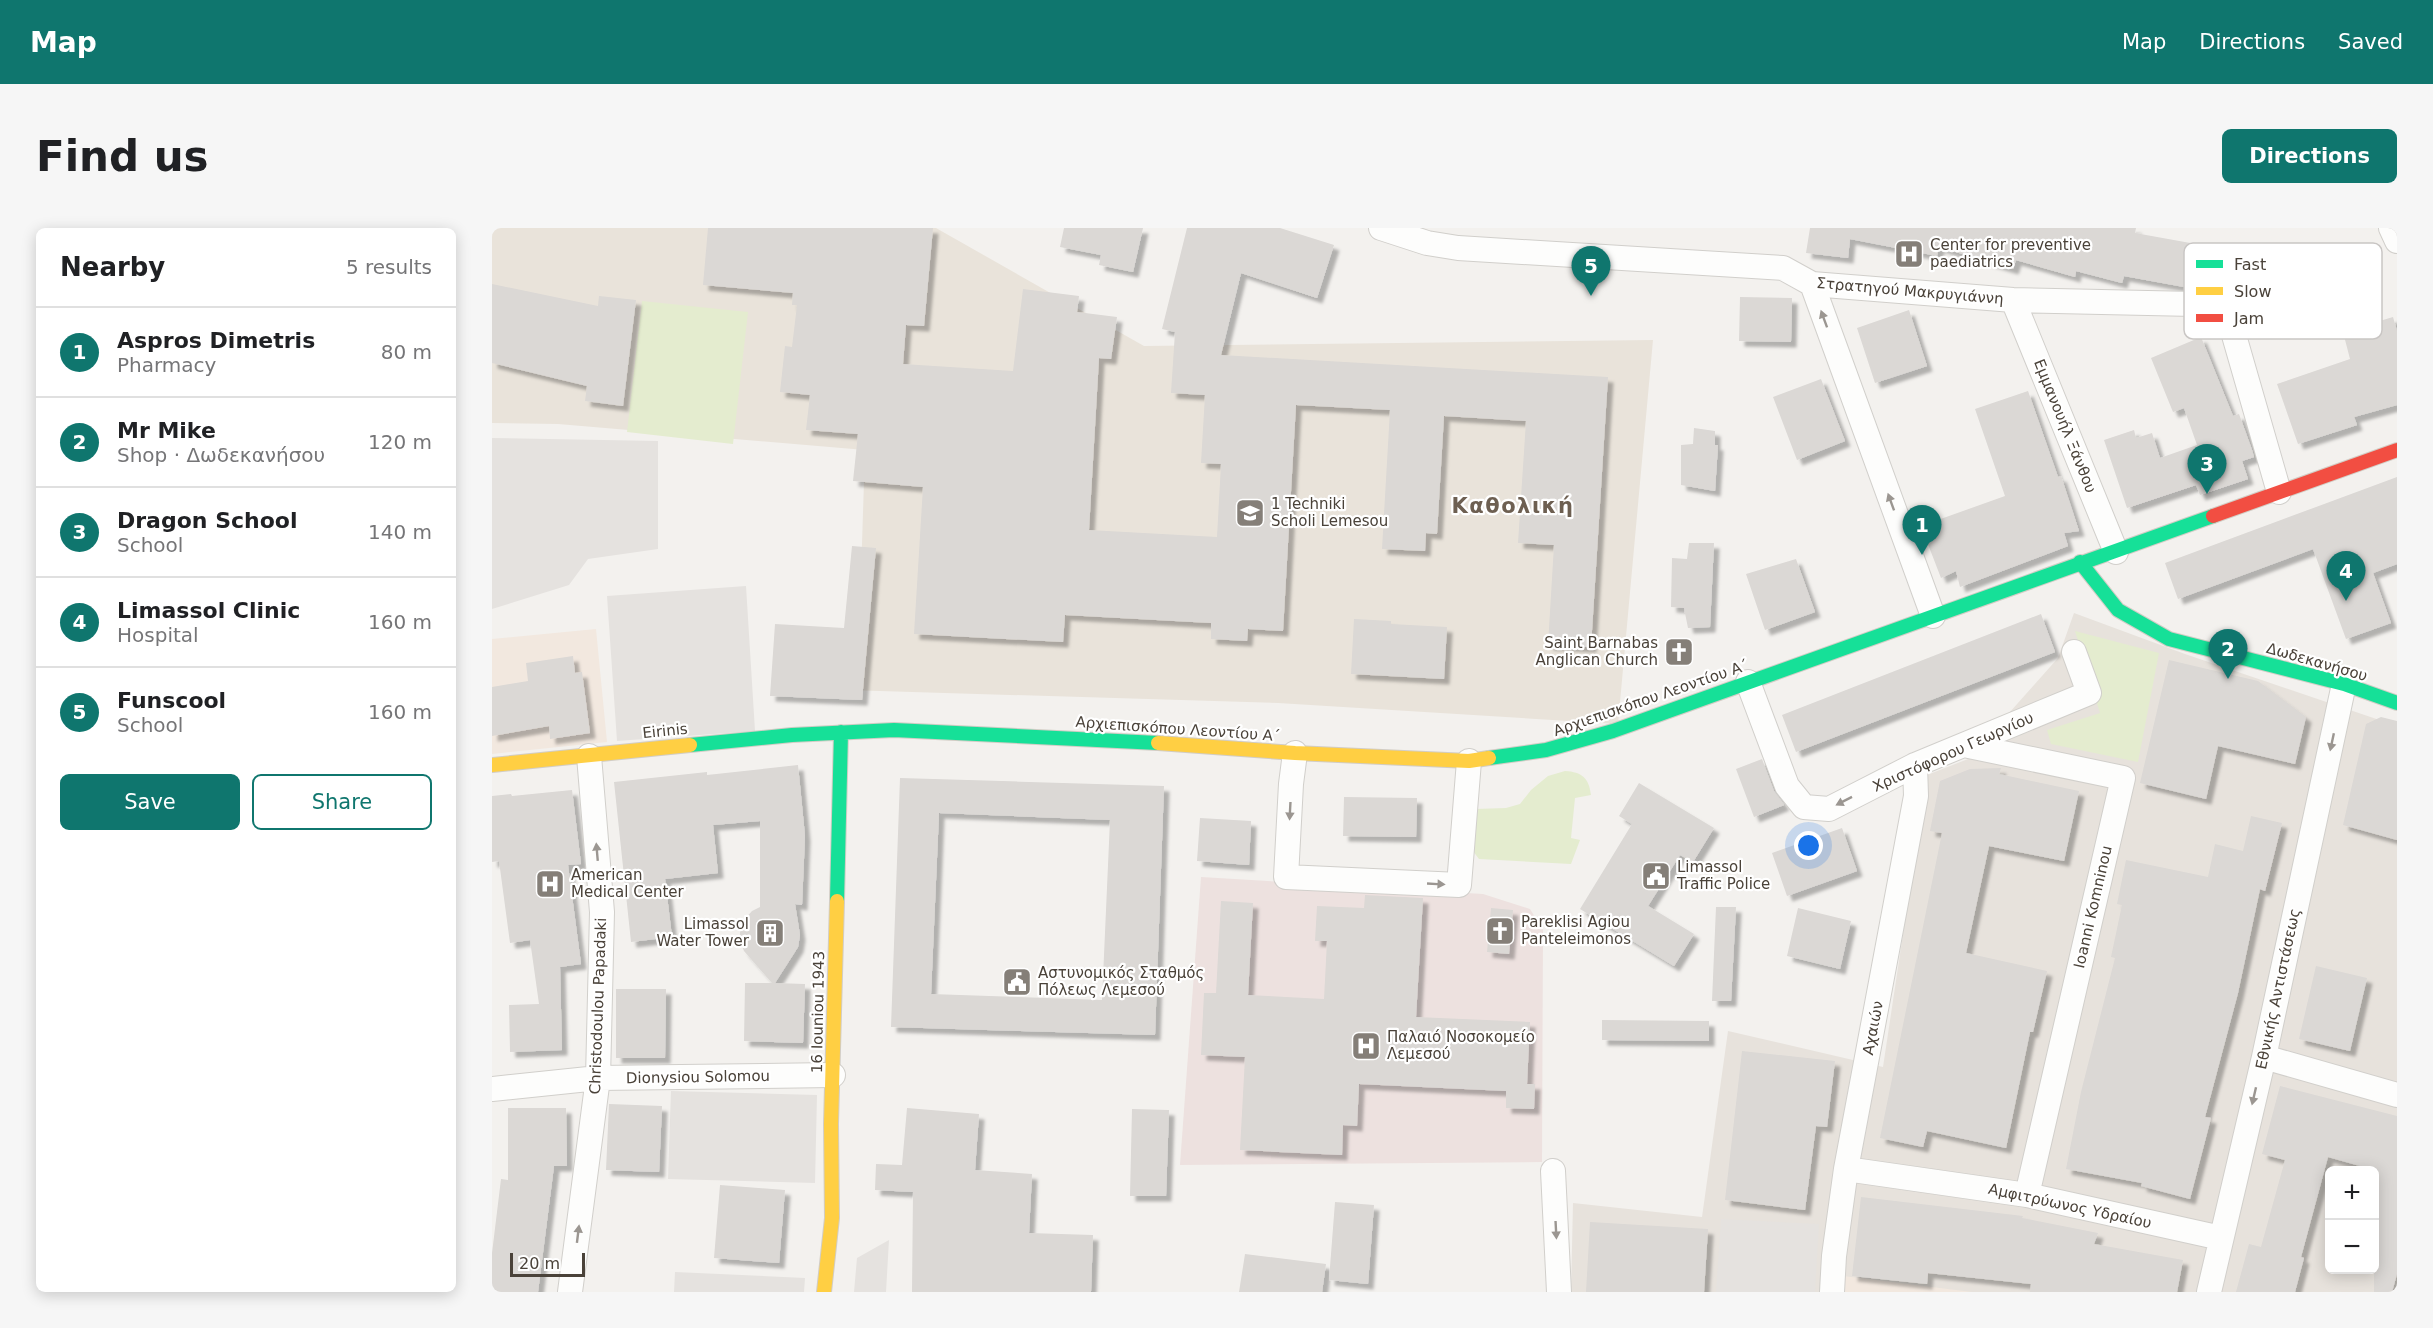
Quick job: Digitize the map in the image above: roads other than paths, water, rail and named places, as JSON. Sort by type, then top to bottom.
[{"type":"main road","name":"Αρχιεπισκόπου Λεοντίου Α΄","points":[[841,732],[894,730],[1469,761],[1546,750],[1613,731],[2397,450]]},
{"type":"main road","name":"Δωδεκανήσου","points":[[2080,562],[2118,610],[2169,639],[2344,684],[2397,703]]},
{"type":"main road","name":"Eirinis","points":[[492,765],[841,732]]},
{"type":"main road","name":"16 Iouniou 1943","points":[[824,1292],[832,1218],[841,732]]},
{"type":"street","name":"Στρατηγού Μακρυγιάννη","points":[[1381,228],[1427,243],[1458,248],[1783,268],[1812,284],[2013,300],[2184,304]]},
{"type":"street","points":[[2391,228],[2397,241]]},
{"type":"street","points":[[1812,284],[1933,616]]},
{"type":"street","name":"Εμμανουήλ Ξάνθου","points":[[2013,300],[2116,552]]},
{"type":"street","name":"Στρατηγού Μακρυγιάννη","points":[[2235,339],[2279,492]]},
{"type":"street","name":"Χριστόφορου Γεωργίου","points":[[1748,682],[1786,786],[1804,807],[1829,809],[1915,765],[2089,693],[2074,652]]},
{"type":"street","name":"Εθνικής Αντιστάσεως","points":[[2209,1292],[2264,1057],[2344,684]]},
{"type":"street","name":"Ioanni Komninou","points":[[1964,745],[2122,778],[2027,1195]]},
{"type":"street","points":[[1295,753],[1286,877],[1459,885],[1469,761]]},
{"type":"street","name":"Christodoulou Papadaki","points":[[570,1292],[598,1078],[602,912],[589,756]]},
{"type":"street","name":"Αχαιών","points":[[1832,1292],[1834,1256],[1846,1169],[1916,796],[1915,765]]},
{"type":"street","points":[[2264,1057],[2397,1095]]},
{"type":"street","name":"Dionysiou Solomou","points":[[492,1089],[598,1078],[833,1075]]},
{"type":"street","name":"Αμφιτρύωνος Υδραίου","points":[[1846,1169],[2027,1195],[2221,1238]]},
{"type":"street","points":[[1553,1171],[1559,1292]]},
{"type":"place","name":"Center for preventive paediatrics","points":[[1909,254]]},
{"type":"place","name":"Funscool","points":[[1591,296]]},
{"type":"place","name":"Dragon School","points":[[2207,494]]},
{"type":"place","name":"1 Techniki Scholi Lemesou","points":[[1250,513]]},
{"type":"place","name":"Aspros Dimetris","points":[[1922,555]]},
{"type":"place","name":"Limassol Clinic","points":[[2346,601]]},
{"type":"place","name":"Saint Barnabas Anglican Church","points":[[1679,652]]},
{"type":"place","name":"Mr Mike","points":[[2228,679]]},
{"type":"place","name":"Limassol Traffic Police","points":[[1656,876]]},
{"type":"place","name":"American Medical Center","points":[[550,884]]},
{"type":"place","name":"Pareklisi Agiou Panteleimonos","points":[[1500,931]]},
{"type":"place","name":"Limassol Water Tower","points":[[770,933]]},
{"type":"place","name":"Αστυνομικός Σταθμός Πόλεως Λεμεσού","points":[[1017,982]]},
{"type":"place","name":"Παλαιό Νοσοκομείο Λεμεσού","points":[[1366,1046]]},
{"type":"district","name":"Καθολική","points":[[1513,506]]}]
